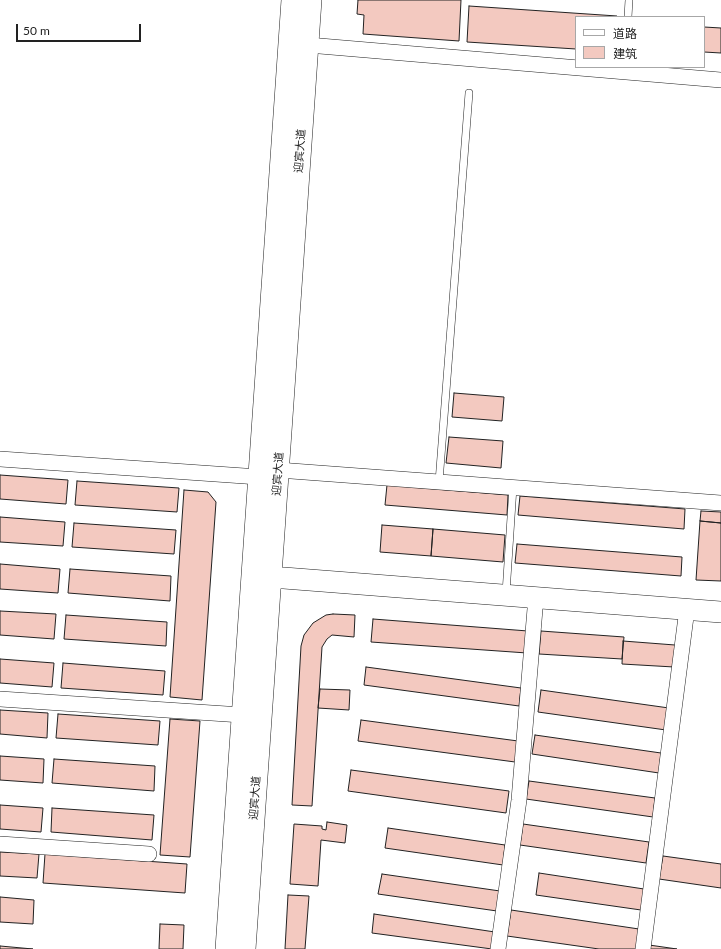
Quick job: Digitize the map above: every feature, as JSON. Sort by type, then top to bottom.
[{"type":"main road","name":"迎宾大道","points":[[245,949],[270,577],[268,473],[292,0]]},
{"type":"main road","name":"迎宾大道","points":[[226,949],[242,715],[268,473],[311,0]]},
{"type":"main road","points":[[270,577],[721,612]]},
{"type":"street","points":[[308,45],[575,66]]},
{"type":"street","points":[[600,68],[721,80]]},
{"type":"street","points":[[0,459],[439,482],[721,503]]},
{"type":"street","points":[[498,949],[519,800],[536,597]]},
{"type":"street","points":[[643,949],[687,609]]},
{"type":"street","points":[[0,699],[242,715]]},
{"type":"street","points":[[0,844],[149,854]]},
{"type":"lane","points":[[628,16],[629,0]]},
{"type":"lane","points":[[439,482],[469,93]]},
{"type":"lane","points":[[505,595],[513,488]]},
{"type":"building","points":[[358,0],[461,0],[459,41],[363,34],[364,15],[357,14]]},
{"type":"building","points":[[469,6],[617,16],[575,16],[575,49],[467,42]]},
{"type":"building","points":[[705,27],[721,28],[721,53],[705,52]]},
{"type":"building","points":[[454,393],[504,397],[502,421],[452,417]]},
{"type":"building","points":[[449,437],[503,441],[501,468],[446,463]]},
{"type":"building","points":[[0,475],[68,480],[66,504],[0,499]]},
{"type":"building","points":[[77,481],[179,488],[177,512],[75,505]]},
{"type":"building","points":[[387,485],[508,495],[507,515],[385,505]]},
{"type":"building","points":[[184,490],[208,492],[216,502],[202,700],[170,697]]},
{"type":"building","points":[[520,496],[685,509],[684,529],[518,515]]},
{"type":"building","points":[[701,511],[721,512],[721,523],[700,521]]},
{"type":"building","points":[[0,517],[65,522],[63,546],[0,542]]},
{"type":"building","points":[[700,521],[721,523],[721,581],[696,580]]},
{"type":"building","points":[[74,523],[176,530],[174,554],[72,547]]},
{"type":"building","points":[[382,525],[433,529],[431,556],[380,552]]},
{"type":"building","points":[[433,529],[505,535],[503,562],[431,556]]},
{"type":"building","points":[[517,544],[682,557],[681,576],[515,563]]},
{"type":"building","points":[[0,564],[60,569],[58,593],[0,589]]},
{"type":"building","points":[[70,569],[171,576],[170,601],[68,593]]},
{"type":"building","points":[[0,611],[56,614],[54,639],[0,635]]},
{"type":"building","points":[[66,615],[167,622],[166,646],[64,639]]},
{"type":"building","points":[[326,615],[355,615],[354,637],[332,635],[327,639],[322,647],[312,806],[292,805],[301,646],[304,635],[313,623]]},
{"type":"building","points":[[373,619],[528,631],[527,653],[371,642]]},
{"type":"building","points":[[541,631],[624,637],[622,659],[539,654]]},
{"type":"building","points":[[623,641],[675,645],[674,667],[622,664]]},
{"type":"building","points":[[0,659],[54,663],[52,687],[0,683]]},
{"type":"building","points":[[63,663],[165,671],[163,695],[61,688]]},
{"type":"building","points":[[366,667],[521,688],[519,706],[364,685]]},
{"type":"building","points":[[320,689],[350,690],[349,710],[318,708]]},
{"type":"building","points":[[541,690],[669,708],[666,730],[538,712]]},
{"type":"building","points":[[0,710],[48,713],[47,738],[0,734]]},
{"type":"building","points":[[58,714],[160,721],[158,745],[56,738]]},
{"type":"building","points":[[170,719],[200,721],[190,857],[160,855]]},
{"type":"building","points":[[361,720],[518,741],[515,762],[358,741]]},
{"type":"building","points":[[535,735],[661,753],[659,773],[532,754]]},
{"type":"building","points":[[0,756],[44,759],[43,783],[0,780]]},
{"type":"building","points":[[54,759],[155,766],[154,791],[52,783]]},
{"type":"building","points":[[351,770],[509,791],[506,813],[348,791]]},
{"type":"building","points":[[529,781],[655,798],[653,817],[526,799]]},
{"type":"building","points":[[0,805],[43,808],[41,832],[0,829]]},
{"type":"building","points":[[52,808],[154,815],[152,840],[51,832]]},
{"type":"building","points":[[327,822],[347,825],[345,843],[321,840],[318,886],[290,884],[294,824],[322,826],[322,829],[326,830]]},
{"type":"building","points":[[523,824],[649,842],[646,863],[520,845]]},
{"type":"building","points":[[388,828],[505,845],[503,865],[385,848]]},
{"type":"building","points":[[0,852],[39,854],[37,878],[0,876]]},
{"type":"building","points":[[45,854],[187,864],[185,893],[43,883]]},
{"type":"building","points":[[663,856],[721,864],[721,888],[659,879]]},
{"type":"building","points":[[539,873],[644,889],[641,910],[536,895]]},
{"type":"building","points":[[382,874],[500,891],[497,911],[378,894]]},
{"type":"building","points":[[288,895],[309,896],[305,949],[285,949]]},
{"type":"building","points":[[0,897],[34,900],[33,924],[0,922]]},
{"type":"building","points":[[511,910],[639,929],[636,949],[599,949],[507,936]]},
{"type":"building","points":[[374,914],[495,932],[492,949],[372,933]]},
{"type":"building","points":[[160,924],[184,925],[183,949],[159,949]]},
{"type":"building","points":[[649,945],[677,949],[648,949]]},
{"type":"building","points":[[0,946],[33,949],[0,949]]}]
